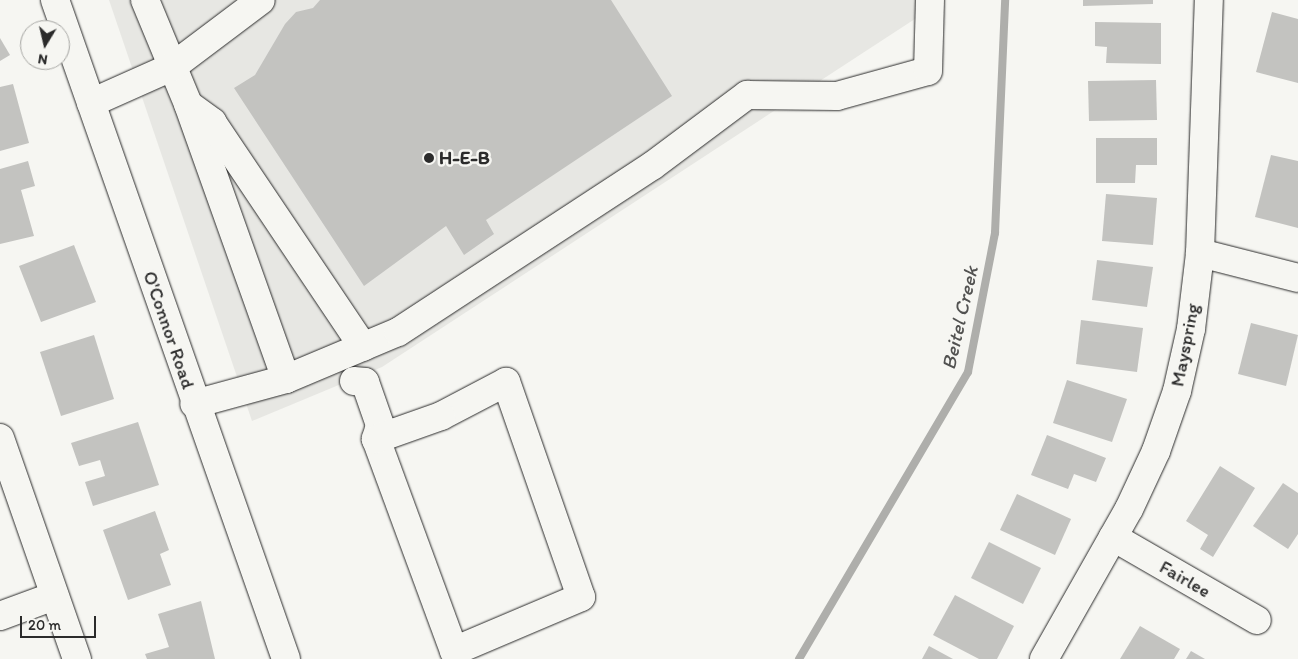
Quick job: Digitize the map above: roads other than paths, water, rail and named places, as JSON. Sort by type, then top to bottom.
[{"type":"street","name":"O'Connor Road","points":[[55,0],[194,404],[286,659]]},
{"type":"street","points":[[145,0],[188,104],[286,379]]},
{"type":"street","points":[[91,103],[172,67],[261,0]]},
{"type":"street","points":[[194,404],[286,379],[398,332],[636,177],[747,95],[837,96],[928,72],[930,0]]},
{"type":"street","name":"Mayspring","points":[[1044,659],[1113,537],[1156,451],[1177,391],[1191,329],[1200,252],[1209,0]]},
{"type":"street","points":[[188,104],[212,122],[351,352],[354,381],[350,389],[364,431],[376,439],[454,651],[580,597],[506,382],[441,416],[376,439]]},
{"type":"street","points":[[1200,252],[1298,278]]},
{"type":"street","points":[[0,438],[77,659]]},
{"type":"street","name":"Fairlee","points":[[1113,537],[1257,620]]},
{"type":"street","points":[[0,616],[54,596]]},
{"type":"waterway","name":"Beitel Creek","points":[[799,659],[968,372],[995,233],[1005,0]]},
{"type":"place","name":"H-E-B","points":[[429,158]]}]
